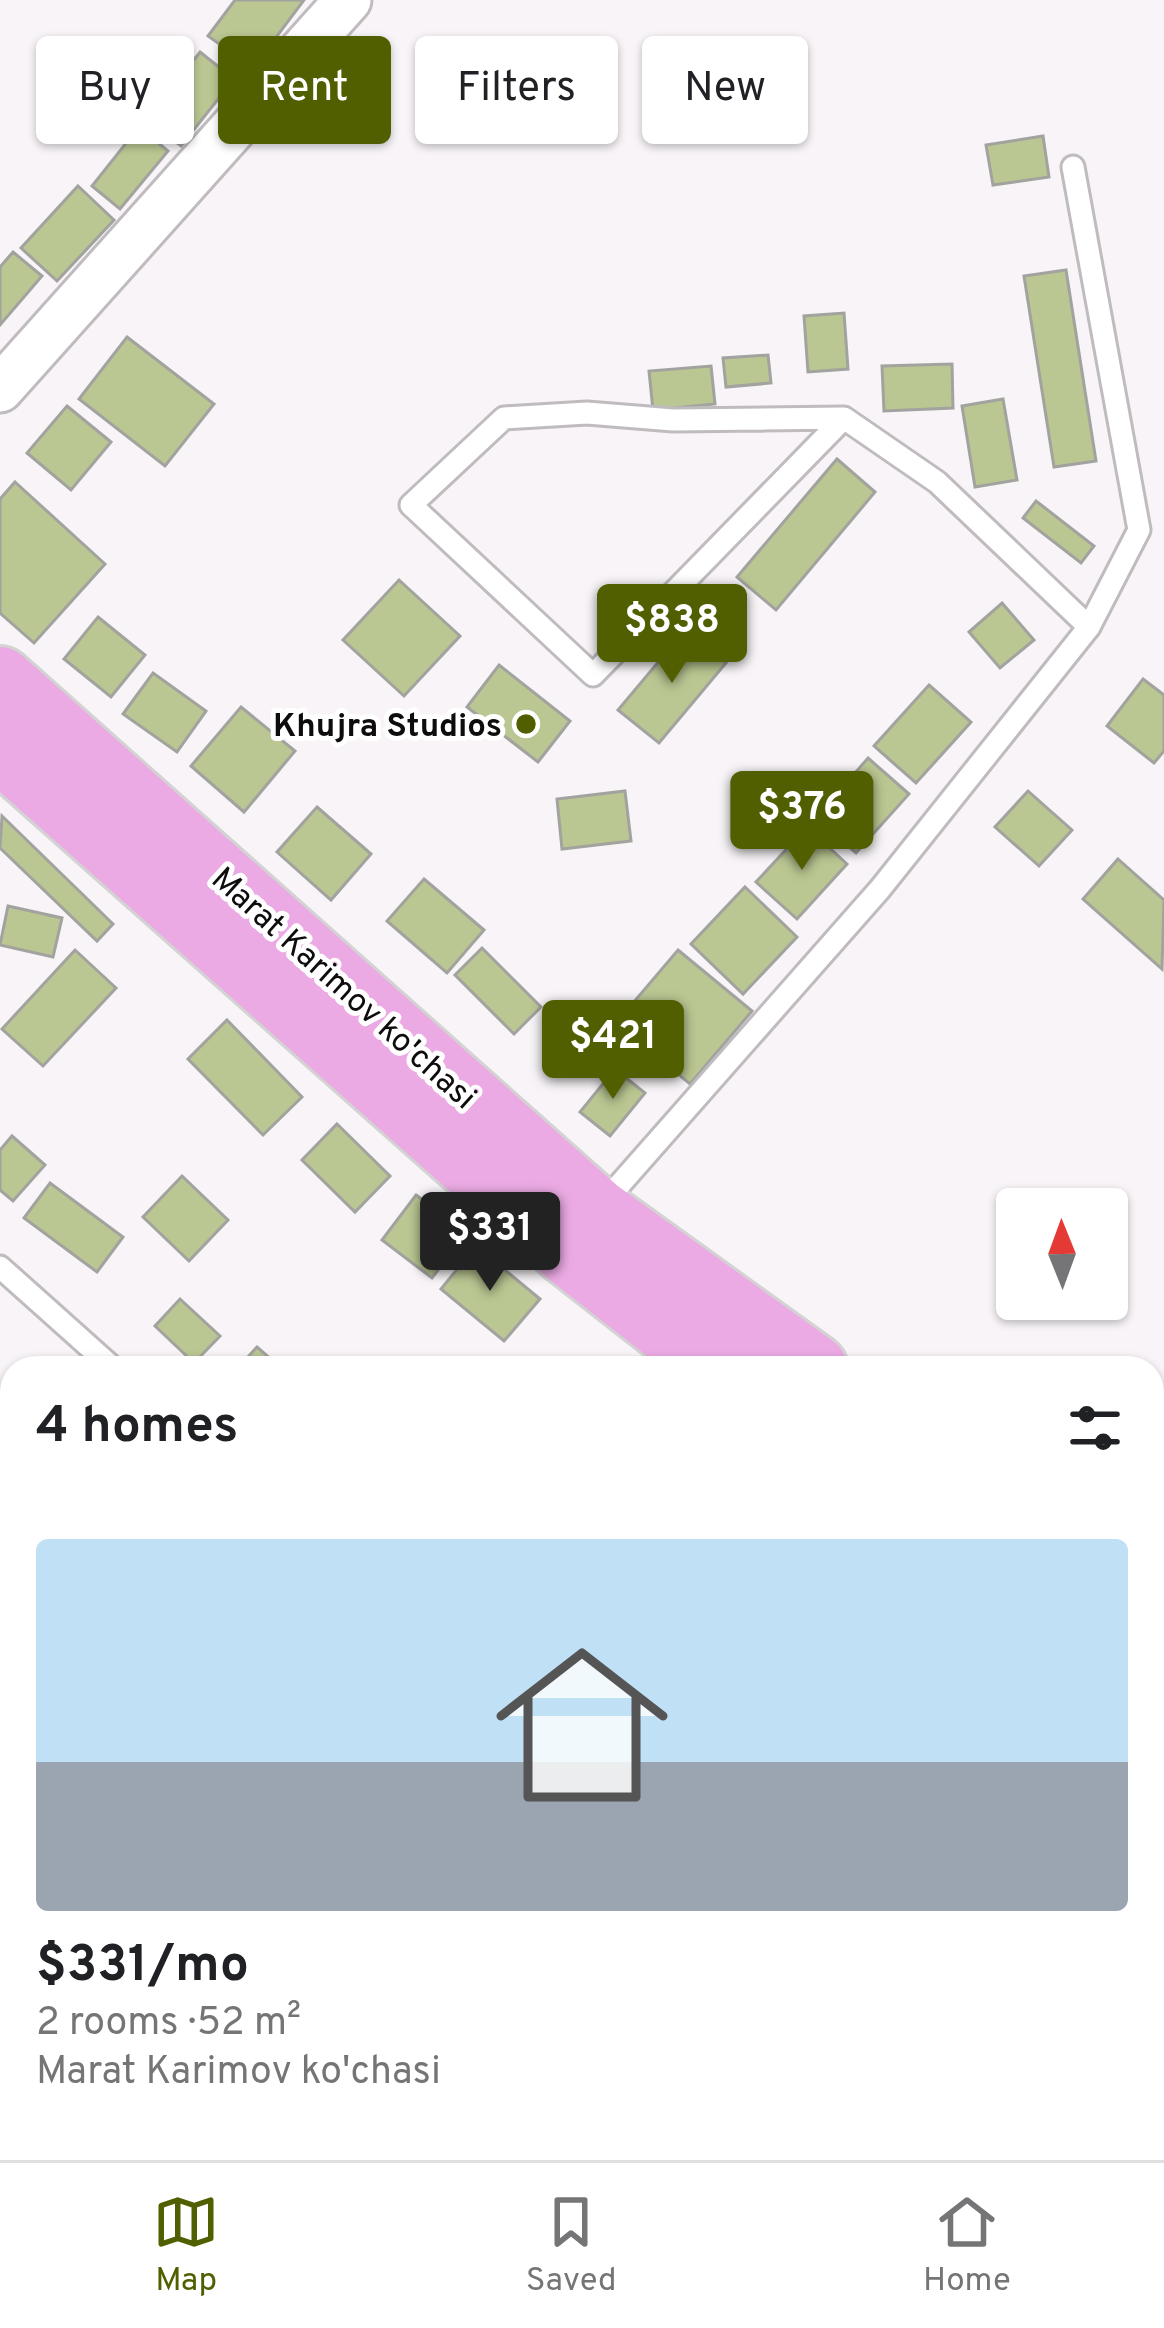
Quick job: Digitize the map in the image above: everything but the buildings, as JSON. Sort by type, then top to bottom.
[{"type":"main road","name":"Marat Karimov ko'chasi","points":[[0,680],[596,1211],[797,1356]]},
{"type":"main road","name":"Marat Karimov ko'chasi","points":[[0,748],[569,1252],[701,1356]]},
{"type":"street","points":[[0,389],[348,0]]},
{"type":"lane","points":[[596,1211],[880,889],[1089,627],[1139,530],[1072,167]]},
{"type":"lane","points":[[844,418],[592,675],[411,505],[504,418],[586,412],[674,420],[844,418],[937,482],[1089,627]]},
{"type":"lane","points":[[0,1267],[100,1356]]},
{"type":"place","name":"Khujra Studios","points":[[526,724]]}]
